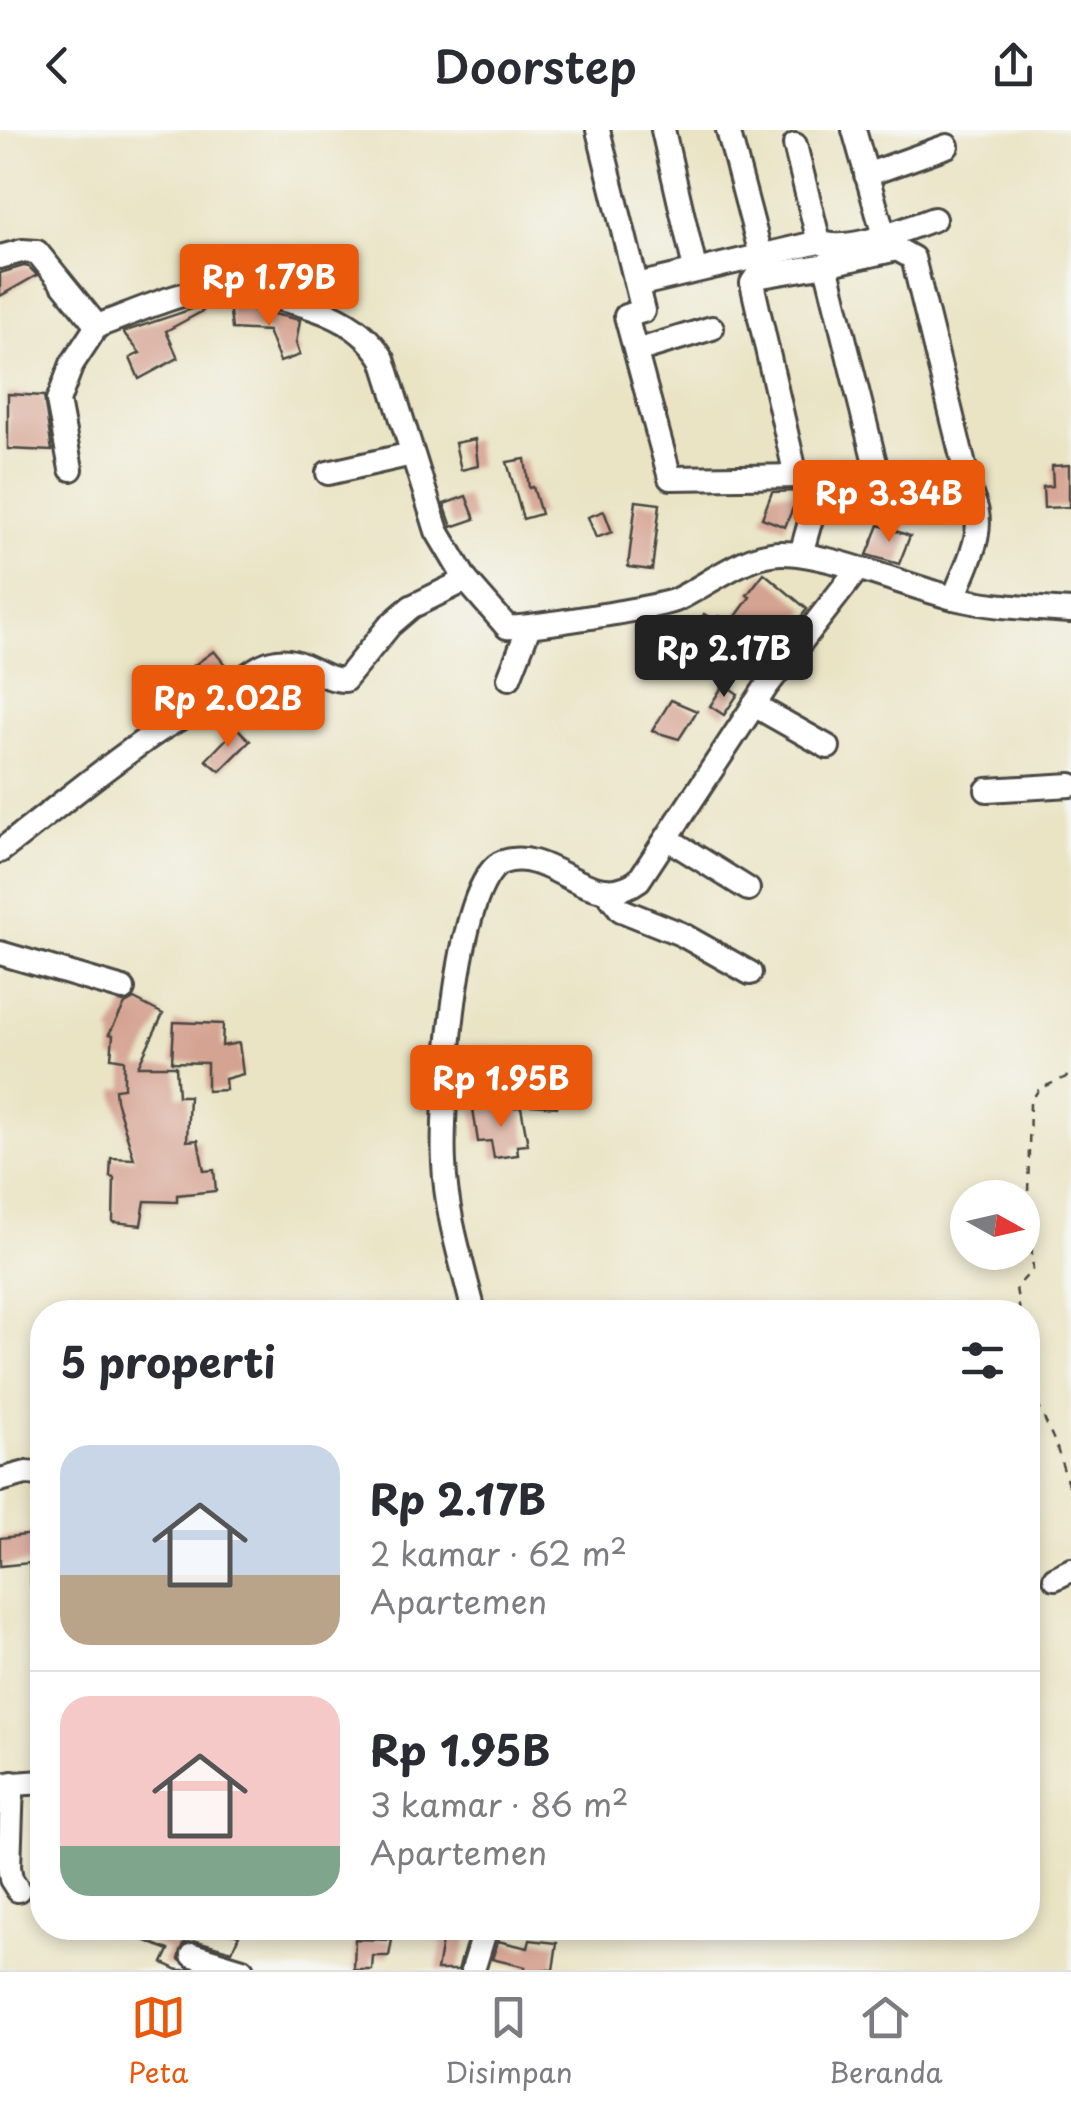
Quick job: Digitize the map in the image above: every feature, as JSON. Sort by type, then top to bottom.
[{"type":"street","points":[[598,130],[643,311],[626,316],[670,478],[902,476],[948,498],[972,498]]},
{"type":"street","points":[[663,130],[696,269]]},
{"type":"street","points":[[728,130],[761,255]]},
{"type":"street","points":[[854,130],[884,236]]},
{"type":"street","points":[[795,145],[878,475]]},
{"type":"street","points":[[866,175],[948,146]]},
{"type":"street","points":[[796,476],[752,283],[756,277],[823,254],[831,247],[934,220]]},
{"type":"street","points":[[636,285],[761,255],[897,249],[912,255],[972,498],[979,511],[979,528],[954,598]]},
{"type":"street","points":[[0,257],[37,252],[98,326]]},
{"type":"street","points":[[72,469],[58,401],[72,364],[98,326],[214,288],[228,288],[326,312],[376,346],[391,379],[437,531],[466,580],[507,627],[647,609],[674,601],[759,558],[781,553],[801,554],[954,598],[1071,612]]},
{"type":"street","points":[[636,350],[712,328]]},
{"type":"street","points":[[328,473],[412,454]]},
{"type":"street","points":[[801,554],[823,476]]},
{"type":"street","points":[[470,1300],[457,1255],[444,1164],[448,1041],[472,912],[484,878],[505,862],[531,862],[580,885],[605,890],[623,890],[639,880],[754,705],[857,570]]},
{"type":"street","points":[[0,851],[160,730],[257,669],[271,662],[292,660],[345,680],[390,624],[411,607],[466,580]]},
{"type":"street","points":[[509,678],[529,627]]},
{"type":"street","points":[[754,705],[828,746]]},
{"type":"street","points":[[987,790],[1070,783]]},
{"type":"street","points":[[668,839],[748,890]]},
{"type":"street","points":[[605,890],[622,910],[681,934],[750,973]]},
{"type":"street","points":[[0,952],[123,989]]},
{"type":"street","points":[[0,1480],[30,1473]]},
{"type":"street","points":[[6,1784],[9,1867],[18,1890]]},
{"type":"street","points":[[473,1970],[482,1940]]},
{"type":"street","points":[[193,1955],[242,1970]]},
{"type":"path","points":[[1018,1300],[1016,1288],[1033,1269],[1028,1195],[1030,1104],[1039,1089],[1071,1075]]},
{"type":"path","points":[[1040,1409],[1071,1494]]},
{"type":"building","points":[[24,266],[37,275],[0,296],[0,273]]},
{"type":"building","points":[[229,304],[300,320],[296,343],[300,355],[280,362],[268,331],[232,329]]},
{"type":"building","points":[[201,306],[203,311],[166,331],[178,358],[139,379],[130,358],[140,353],[123,332]]},
{"type":"building","points":[[8,394],[44,396],[52,451],[8,449]]},
{"type":"building","points":[[475,439],[478,466],[461,470],[455,443]]},
{"type":"building","points":[[525,459],[529,488],[533,487],[541,514],[523,519],[507,462]]},
{"type":"building","points":[[1069,465],[1069,507],[1044,508],[1043,487],[1053,486],[1052,466]]},
{"type":"building","points":[[800,491],[785,527],[762,518],[772,492]]},
{"type":"building","points":[[466,496],[475,519],[452,527],[444,504]]},
{"type":"building","points":[[636,501],[660,504],[652,570],[628,567]]},
{"type":"building","points":[[604,511],[612,532],[596,538],[588,517]]},
{"type":"building","points":[[879,525],[910,536],[899,564],[867,555]]},
{"type":"building","points":[[764,573],[807,609],[756,675],[692,636],[704,614],[731,623]]},
{"type":"building","points":[[214,651],[227,667],[207,683],[193,666]]},
{"type":"building","points":[[724,684],[738,694],[724,715],[710,706]]},
{"type":"building","points":[[671,700],[697,711],[679,739],[652,731]]},
{"type":"building","points":[[237,728],[250,741],[220,771],[206,760]]},
{"type":"building","points":[[134,999],[163,1014],[138,1066],[176,1066],[178,1096],[189,1096],[187,1141],[198,1140],[204,1171],[214,1170],[216,1191],[177,1195],[177,1202],[145,1201],[141,1225],[113,1222],[114,1178],[110,1177],[111,1158],[134,1159],[116,1100],[115,1089],[124,1088],[124,1060],[111,1058],[113,1035],[109,1034],[125,1004]]},
{"type":"building","points":[[174,1022],[223,1024],[222,1046],[239,1043],[243,1074],[225,1079],[226,1090],[207,1091],[207,1063],[172,1062]]},
{"type":"building","points":[[518,1076],[558,1078],[557,1107],[518,1104]]},
{"type":"building","points":[[521,1107],[528,1145],[517,1146],[518,1155],[494,1158],[491,1141],[478,1142],[473,1109]]},
{"type":"building","points":[[30,1534],[30,1574],[29,1563],[0,1566],[0,1538]]},
{"type":"building","points":[[144,1940],[237,1940],[232,1951],[197,1941],[184,1943],[179,1959],[191,1970],[178,1970],[163,1963],[169,1950]]},
{"type":"building","points":[[355,1940],[392,1940],[389,1956],[373,1956],[372,1970],[354,1970]]},
{"type":"building","points":[[436,1940],[467,1940],[458,1970],[437,1970],[442,1941]]},
{"type":"building","points":[[530,1940],[557,1943],[553,1970],[524,1970],[525,1967],[492,1959],[498,1941],[528,1948]]}]
